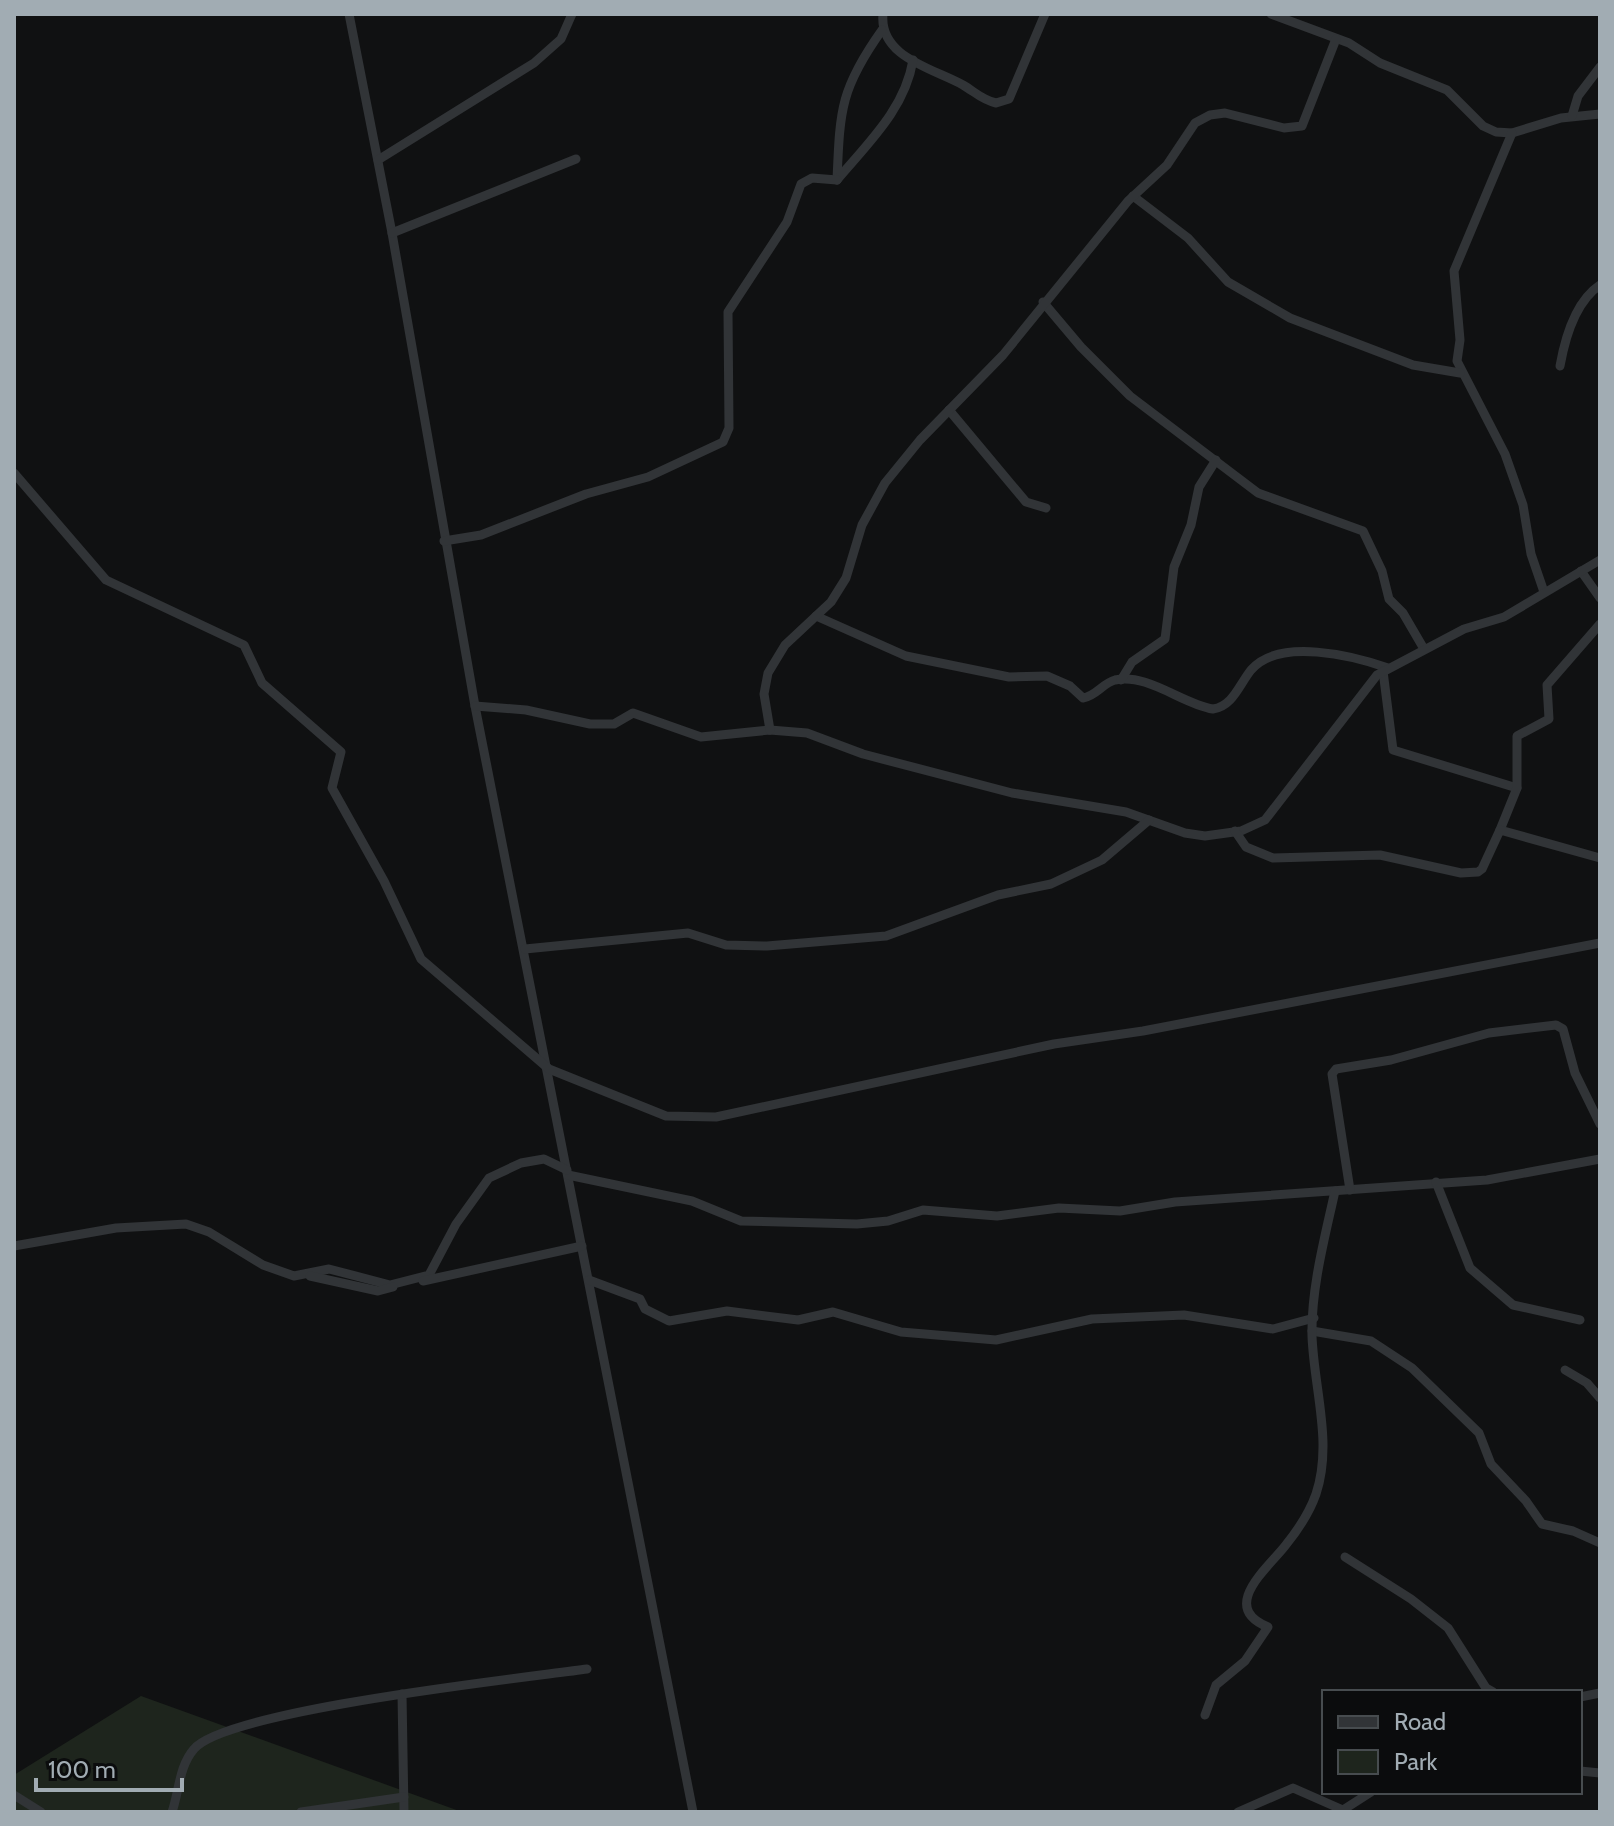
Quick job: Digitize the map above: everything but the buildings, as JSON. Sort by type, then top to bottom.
[{"type":"street","points":[[349,14],[392,233],[475,706],[549,1069],[693,1812]]},
{"type":"street","points":[[378,160],[534,63],[561,39],[572,14]]},
{"type":"street","points":[[837,180],[841,105],[861,60],[882,30],[883,14]]},
{"type":"street","points":[[882,30],[890,43],[913,60],[962,84],[984,100],[1006,102],[1036,43],[1045,14]]},
{"type":"street","points":[[1271,14],[1336,39],[1380,63],[1447,90],[1483,126],[1496,132],[1512,133],[1572,116],[1600,114]]},
{"type":"street","points":[[770,730],[764,694],[768,673],[785,645],[831,602],[846,578],[862,525],[885,483],[949,410],[1003,355],[1043,302],[1133,196],[1167,165],[1195,123],[1210,115],[1225,113],[1284,128],[1302,126],[1336,39]]},
{"type":"street","points":[[837,180],[892,114],[909,87],[913,60]]},
{"type":"street","points":[[1572,116],[1575,100],[1600,67]]},
{"type":"street","points":[[1512,133],[1454,271],[1460,373],[1478,398],[1505,454],[1523,505],[1531,554],[1544,592]]},
{"type":"street","points":[[392,233],[576,159]]},
{"type":"street","points":[[444,541],[481,535],[586,494],[648,477],[723,442],[729,428],[728,312],[787,222],[801,184],[812,178],[837,180]]},
{"type":"street","points":[[1133,196],[1188,238],[1228,282],[1290,318],[1413,365],[1460,373]]},
{"type":"street","points":[[1560,366],[1573,323],[1588,296],[1600,285]]},
{"type":"street","points":[[1043,302],[1108,376],[1162,422],[1270,499],[1363,531],[1382,571],[1389,599],[1403,613],[1424,649]]},
{"type":"street","points":[[949,410],[1026,502],[1046,508]]},
{"type":"street","points":[[1121,680],[1132,662],[1165,639],[1174,567],[1191,525],[1199,487],[1216,460]]},
{"type":"street","points":[[14,473],[106,580],[244,645],[262,683],[341,752],[332,788],[384,881],[421,959],[549,1069],[666,1116],[716,1117],[1054,1044],[1143,1031],[1600,943]]},
{"type":"street","points":[[475,706],[526,710],[590,724],[614,724],[633,713],[701,737],[770,730],[817,736],[863,754],[987,786],[1126,812],[1205,836],[1253,828],[1265,820],[1369,683],[1386,669],[1464,629],[1504,617],[1600,560]]},
{"type":"street","points":[[1581,571],[1600,598]]},
{"type":"street","points":[[816,616],[906,656],[1009,677],[1047,676],[1070,686],[1083,698],[1112,681],[1121,680],[1142,683],[1213,709],[1229,702],[1250,672],[1265,659],[1342,653],[1386,669]]},
{"type":"street","points":[[1235,831],[1246,847],[1273,858],[1380,855],[1471,873],[1482,869],[1517,788],[1517,736],[1549,719],[1547,685],[1600,624]]},
{"type":"street","points":[[1386,669],[1393,750],[1517,788]]},
{"type":"street","points":[[525,949],[688,933],[726,945],[767,946],[886,936],[998,895],[1051,884],[1102,860],[1149,820]]},
{"type":"street","points":[[1500,830],[1600,858]]},
{"type":"street","points":[[1350,1190],[1332,1074],[1336,1069],[1391,1060],[1489,1033],[1556,1025],[1563,1029],[1575,1073],[1600,1124]]},
{"type":"street","points":[[306,1275],[329,1269],[390,1285],[429,1275],[456,1224],[489,1178],[521,1163],[544,1159],[568,1173],[692,1201],[741,1221],[857,1224],[937,1209],[987,1216],[1059,1208],[1120,1211],[1175,1202],[1515,1176],[1600,1159]]},
{"type":"street","points":[[1436,1182],[1470,1268],[1513,1305],[1580,1320]]},
{"type":"street","points":[[1205,1715],[1216,1685],[1245,1661],[1268,1627],[1256,1622],[1247,1606],[1250,1591],[1258,1575],[1283,1549],[1310,1511],[1322,1477],[1324,1453],[1312,1331],[1320,1263],[1335,1191]]},
{"type":"street","points":[[14,1246],[116,1228],[186,1224],[209,1232],[280,1272],[378,1291],[582,1246]]},
{"type":"street","points":[[589,1280],[640,1299],[645,1309],[669,1321],[727,1311],[798,1320],[833,1312],[901,1332],[996,1340],[1092,1319],[1184,1315],[1273,1329],[1314,1318]]},
{"type":"street","points":[[1312,1331],[1359,1337],[1387,1349],[1479,1433],[1498,1473],[1526,1501],[1542,1524],[1573,1531],[1600,1543]]},
{"type":"street","points":[[1565,1370],[1587,1383],[1600,1398]]},
{"type":"street","points":[[1345,1557],[1448,1628],[1490,1690]]},
{"type":"street","points":[[172,1812],[183,1770],[195,1747],[238,1725],[402,1694],[587,1669]]},
{"type":"street","points":[[402,1694],[404,1812]]},
{"type":"street","points":[[1238,1812],[1293,1788],[1343,1810],[1368,1794]]},
{"type":"street","points":[[14,1795],[41,1812]]},
{"type":"street","points":[[301,1812],[404,1797]]},
{"type":"green space","points":[[141,1696],[462,1812],[14,1812],[14,1775]]}]
